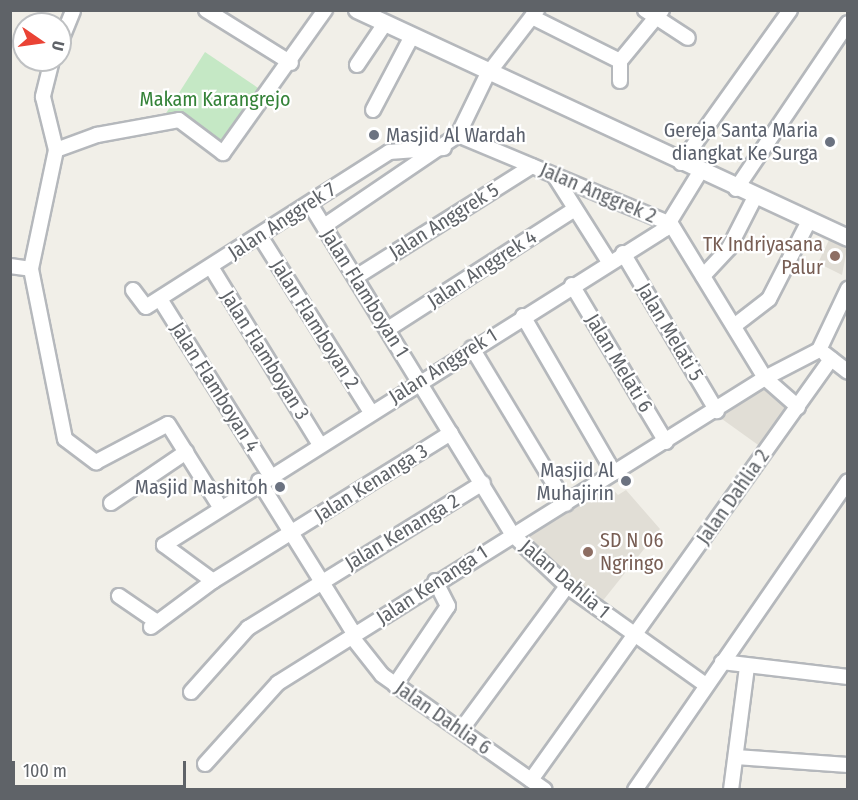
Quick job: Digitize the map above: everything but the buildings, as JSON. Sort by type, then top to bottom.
[{"type":"street","points":[[206,10],[291,63]]},
{"type":"street","points":[[56,150],[97,135],[176,120],[223,153],[291,63],[325,10]]},
{"type":"street","points":[[357,10],[487,75],[848,238]]},
{"type":"street","points":[[681,163],[790,10]]},
{"type":"street","points":[[620,81],[620,61],[655,13],[688,38]]},
{"type":"street","points":[[324,226],[444,148],[458,135],[487,75],[534,14],[620,61]]},
{"type":"street","points":[[736,189],[848,22]]},
{"type":"street","points":[[357,65],[384,25]]},
{"type":"street","points":[[373,110],[411,38]]},
{"type":"street","points":[[49,72],[43,97],[56,150],[31,269],[65,439],[96,462],[169,425],[220,507]]},
{"type":"street","name":"Jalan Anggrek 2","points":[[458,135],[671,224]]},
{"type":"street","name":"Jalan Anggrek 7","points":[[160,299],[389,152],[444,148]]},
{"type":"street","name":"Jalan Anggrek 5","points":[[356,277],[532,166]]},
{"type":"street","name":"Jalan Anggrek 1","points":[[213,581],[166,551],[166,543],[370,411],[671,224],[700,172]]},
{"type":"street","points":[[554,174],[609,262]]},
{"type":"street","points":[[703,276],[729,248],[755,197]]},
{"type":"street","name":"Jalan Flamboyan 1","points":[[310,204],[419,381]]},
{"type":"street","name":"Jalan Anggrek 4","points":[[388,329],[575,209]]},
{"type":"street","points":[[734,326],[769,299],[809,220]]},
{"type":"street","points":[[671,224],[765,378],[798,407]]},
{"type":"street","name":"Jalan Flamboyan 2","points":[[260,236],[370,411]]},
{"type":"street","name":"Jalan Melati 5","points":[[623,253],[717,411]]},
{"type":"street","points":[[10,266],[31,269]]},
{"type":"street","name":"Jalan Flamboyan 3","points":[[211,267],[320,443]]},
{"type":"street","name":"Jalan Melati 6","points":[[572,285],[666,442]]},
{"type":"street","points":[[848,289],[819,350],[848,372]]},
{"type":"street","points":[[134,290],[146,307],[160,299]]},
{"type":"street","name":"Jalan Flamboyan 4","points":[[160,299],[265,478],[291,533],[321,581]]},
{"type":"street","points":[[523,316],[614,473]]},
{"type":"street","points":[[472,348],[566,504]]},
{"type":"street","name":"Jalan Kenanga 1","points":[[205,764],[263,696],[435,581],[566,504],[717,411],[765,378],[819,350]]},
{"type":"street","name":"Jalan Dahlia 2","points":[[531,780],[636,636],[831,359]]},
{"type":"street","name":"Jalan Dahlia 1","points":[[419,381],[513,535],[567,586],[706,685]]},
{"type":"street","name":"Jalan Kenanga 3","points":[[119,596],[154,624],[213,581],[451,433]]},
{"type":"street","points":[[111,502],[186,452]]},
{"type":"street","points":[[634,789],[848,481]]},
{"type":"street","name":"Jalan Kenanga 2","points":[[191,692],[248,628],[483,483]]},
{"type":"street","name":"Jalan Dahlia 6","points":[[321,581],[354,636],[365,660],[395,685],[545,789]]},
{"type":"street","points":[[395,685],[448,606],[435,581]]},
{"type":"street","points":[[461,730],[567,586]]},
{"type":"street","points":[[722,662],[848,677]]},
{"type":"street","points":[[731,789],[747,666]]},
{"type":"street","points":[[735,757],[848,765]]},
{"type":"shaded area","name":"TK Indriyasana Palur","points":[[829,240],[847,249],[842,275],[818,263]]},
{"type":"shaded area","points":[[765,380],[792,405],[761,447],[715,414]]},
{"type":"shaded area","name":"SD N 06 Ngringo","points":[[606,482],[618,495],[626,490],[660,529],[601,603],[551,568],[517,535]]},
{"type":"green space","name":"Makam Karangrejo","points":[[205,52],[264,92],[225,147],[163,118]]},
{"type":"place","name":"Masjid Al Wardah","points":[[374,135]]},
{"type":"place","name":"Gereja Santa Maria diangkat Ke Surga","points":[[830,142]]},
{"type":"place","name":"TK Indriyasana Palur","points":[[835,256]]},
{"type":"place","name":"Masjid Al Muhajirin","points":[[626,481]]},
{"type":"place","name":"Masjid Mashitoh","points":[[280,487]]},
{"type":"place","name":"SD N 06 Ngringo","points":[[588,552]]}]
